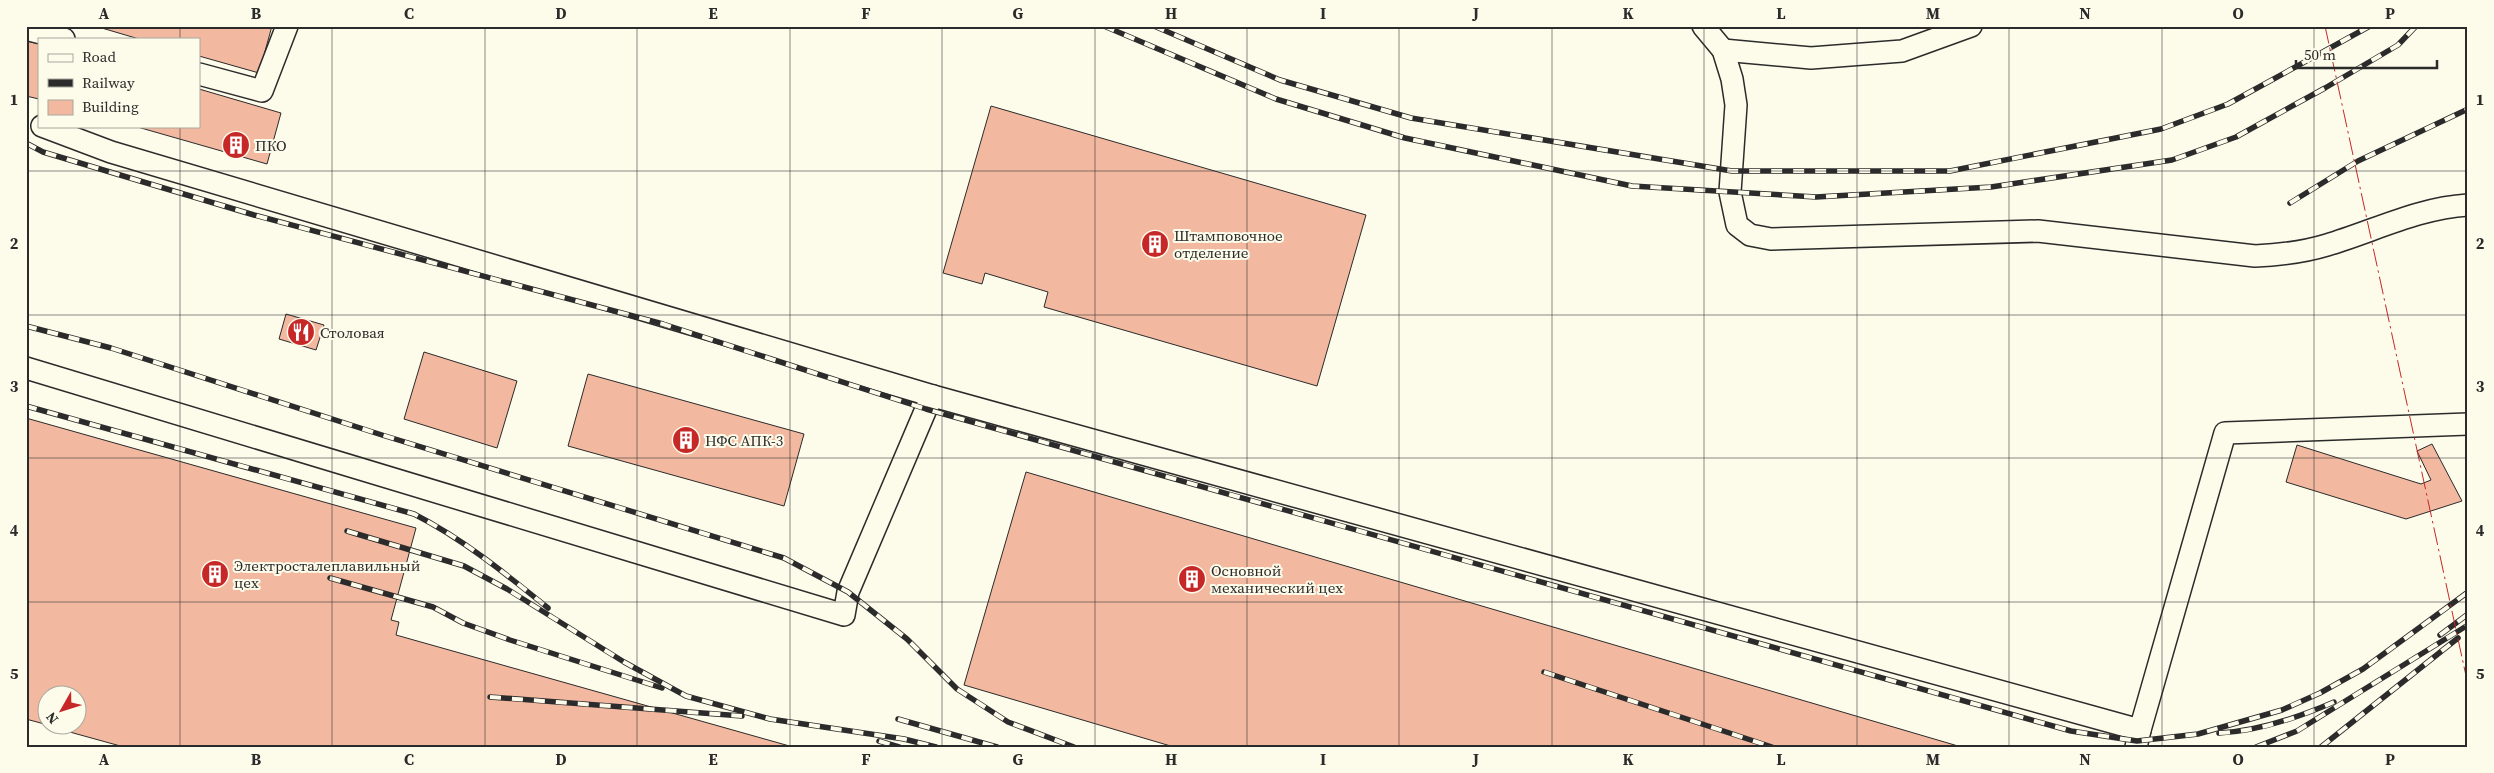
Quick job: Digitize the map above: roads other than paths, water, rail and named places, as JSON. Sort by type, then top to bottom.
[{"type":"lane","points":[[200,74],[262,90],[287,26]]},
{"type":"lane","points":[[1704,26],[1722,50],[1732,79],[1736,105],[1730,192],[1737,225],[1750,235],[1771,239],[2038,231],[2255,256],[2286,254],[2326,246],[2425,212],[2468,205]]},
{"type":"lane","points":[[1722,50],[1811,58],[1902,51],[1972,26]]},
{"type":"lane","points":[[26,29],[60,38]]},
{"type":"lane","points":[[26,120],[38,125]]},
{"type":"lane","points":[[47,128],[111,152],[933,396],[2138,738],[2225,433],[2468,424]]},
{"type":"lane","points":[[26,368],[844,615],[848,592],[933,396]]},
{"type":"railway","points":[[1104,26],[1276,99],[1405,138],[1632,186],[1816,197],[1991,187],[2172,160],[2236,137],[2398,45],[2416,26]]},
{"type":"railway","points":[[1154,26],[1280,80],[1411,118],[1732,171],[1950,171],[2161,129],[2228,104],[2370,26]]},
{"type":"railway","points":[[2290,203],[2358,161],[2468,109]]},
{"type":"railway","points":[[26,143],[43,152],[254,215],[663,324],[926,409],[2071,731],[2137,741],[2198,734],[2282,710],[2320,693],[2363,669],[2468,592]]},
{"type":"railway","points":[[26,326],[111,348],[382,435],[784,558],[848,592],[907,639],[957,689],[1008,722],[1074,747]]},
{"type":"railway","points":[[26,406],[414,514],[450,534],[548,608]]},
{"type":"railway","points":[[347,531],[464,566],[507,589],[624,662],[686,696],[770,719],[904,739],[936,747]]},
{"type":"railway","points":[[330,578],[433,607],[463,623],[510,640],[662,688]]},
{"type":"railway","points":[[2440,635],[2468,614]]},
{"type":"railway","points":[[2256,747],[2297,731],[2468,625]]},
{"type":"railway","points":[[2321,747],[2458,638]]},
{"type":"railway","points":[[1544,672],[1772,747]]},
{"type":"railway","points":[[490,697],[742,716]]},
{"type":"railway","points":[[2219,733],[2249,730],[2278,723],[2334,702]]},
{"type":"railway","points":[[898,719],[997,747]]},
{"type":"railway","points":[[879,741],[899,747]]},
{"type":"place","name":"ПКО","points":[[236,145]]},
{"type":"place","name":"Штамповочное отделение","points":[[1155,244]]},
{"type":"place","name":"Столовая","points":[[301,332]]},
{"type":"place","name":"НФС АПК-3","points":[[686,440]]},
{"type":"place","name":"Электросталеплавильный цех","points":[[215,574]]},
{"type":"place","name":"Основной механический цех","points":[[1192,579]]}]
